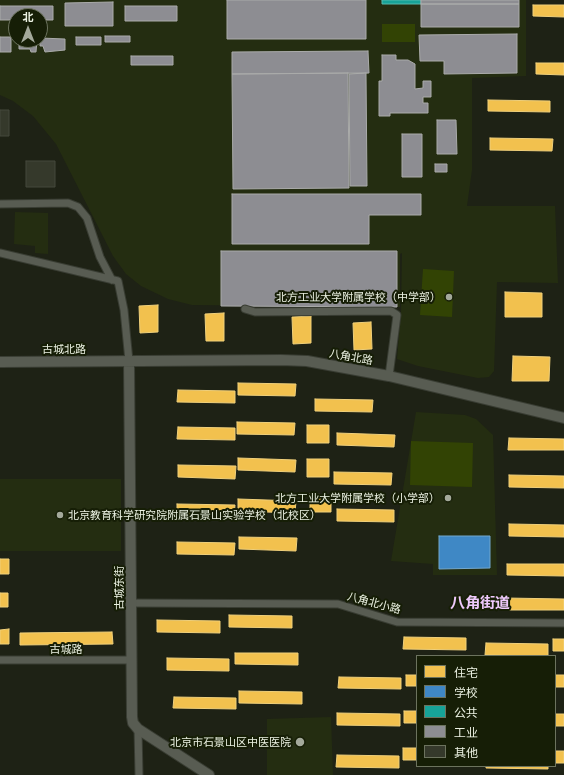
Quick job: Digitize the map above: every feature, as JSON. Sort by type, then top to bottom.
[{"type":"street","points":[[0,204],[68,203],[78,207],[88,218],[100,257],[112,280]]},
{"type":"street","points":[[0,253],[118,281],[124,310],[129,361]]},
{"type":"street","points":[[245,309],[255,312],[391,311],[397,315],[390,376]]},
{"type":"street","name":"八角北路","points":[[129,361],[281,360],[307,362],[390,376],[564,418]]},
{"type":"street","name":"古城北路","points":[[0,362],[129,361]]},
{"type":"street","name":"古城东街","points":[[129,361],[132,717],[133,723],[138,729]]},
{"type":"street","name":"八角北小路","points":[[131,604],[338,604],[397,622],[564,622]]},
{"type":"street","name":"古城路","points":[[0,660],[131,660]]},
{"type":"street","points":[[138,729],[139,775]]},
{"type":"street","points":[[138,729],[209,775]]},
{"type":"shaded area","points":[[0,0],[526,0],[526,76],[472,78],[472,170],[467,206],[555,206],[558,283],[497,282],[494,371],[489,377],[478,378],[418,366],[397,359],[401,311],[402,253],[400,254],[400,307],[192,305],[168,299],[141,286],[126,274],[113,256],[56,144],[33,116],[13,101],[0,95]]},
{"type":"shaded area","points":[[15,212],[48,213],[48,254],[35,253],[35,246],[14,244]]},
{"type":"shaded area","name":"北方工业大学附属学校（小学部）","points":[[416,412],[465,415],[476,419],[493,435],[497,575],[433,575],[433,564],[391,561]]},
{"type":"shaded area","name":"北京教育科学研究院附属石景山实验学校（北校区）","points":[[0,479],[121,479],[121,551],[0,551]]},
{"type":"shaded area","name":"北京市石景山区中医医院","points":[[331,717],[333,775],[267,775],[267,719]]},
{"type":"green space","points":[[382,24],[415,24],[415,42],[382,42]]},
{"type":"green space","points":[[423,269],[454,271],[452,317],[420,315]]},
{"type":"green space","points":[[411,441],[473,443],[472,487],[410,485]]},
{"type":"building: 住宅","points":[[533,5],[564,5],[564,17],[533,16]]},
{"type":"building: 住宅","points":[[536,63],[564,63],[564,75],[536,74]]},
{"type":"building: 住宅","points":[[488,100],[550,101],[550,112],[488,111]]},
{"type":"building: 住宅","points":[[490,138],[553,139],[552,151],[490,150]]},
{"type":"building: 住宅","points":[[505,292],[542,293],[542,317],[505,317]]},
{"type":"building: 住宅","points":[[158,305],[158,332],[140,333],[139,306]]},
{"type":"building: 住宅","points":[[224,313],[224,341],[206,341],[205,314]]},
{"type":"building: 住宅","points":[[311,316],[311,343],[293,344],[292,317]]},
{"type":"building: 住宅","points":[[371,322],[372,349],[354,350],[353,323]]},
{"type":"building: 住宅","points":[[513,356],[550,357],[549,381],[512,381]]},
{"type":"building: 住宅","points":[[238,383],[296,384],[295,396],[238,395]]},
{"type":"building: 住宅","points":[[178,390],[235,391],[235,403],[177,402]]},
{"type":"building: 住宅","points":[[315,399],[373,400],[372,412],[315,411]]},
{"type":"building: 住宅","points":[[237,422],[295,423],[294,435],[237,434]]},
{"type":"building: 住宅","points":[[307,425],[329,425],[329,443],[307,443]]},
{"type":"building: 住宅","points":[[178,427],[235,428],[235,440],[177,439]]},
{"type":"building: 住宅","points":[[337,433],[395,435],[394,447],[337,445]]},
{"type":"building: 住宅","points":[[509,438],[564,439],[564,450],[508,450]]},
{"type":"building: 住宅","points":[[238,458],[296,460],[295,472],[238,470]]},
{"type":"building: 住宅","points":[[307,459],[329,459],[329,477],[307,477]]},
{"type":"building: 住宅","points":[[178,465],[236,466],[235,479],[178,477]]},
{"type":"building: 住宅","points":[[334,472],[392,473],[391,485],[334,484]]},
{"type":"building: 住宅","points":[[509,475],[564,476],[564,488],[509,487]]},
{"type":"building: 住宅","points":[[310,494],[331,495],[331,512],[310,512]]},
{"type":"building: 住宅","points":[[238,499],[296,501],[295,513],[238,511]]},
{"type":"building: 住宅","points":[[177,504],[235,505],[234,517],[177,516]]},
{"type":"building: 住宅","points":[[337,509],[394,510],[394,522],[337,521]]},
{"type":"building: 住宅","points":[[509,524],[564,525],[564,537],[509,536]]},
{"type":"building: 住宅","points":[[239,537],[297,538],[296,551],[239,549]]},
{"type":"building: 住宅","points":[[177,542],[235,543],[234,555],[177,554]]},
{"type":"building: 住宅","points":[[0,559],[9,559],[9,574],[0,574]]},
{"type":"building: 住宅","points":[[507,564],[564,564],[564,576],[507,575]]},
{"type":"building: 住宅","points":[[0,593],[8,593],[8,607],[0,607]]},
{"type":"building: 住宅","points":[[505,598],[564,599],[564,610],[505,610]]},
{"type":"building: 住宅","points":[[229,615],[292,616],[292,628],[229,627]]},
{"type":"building: 住宅","points":[[157,620],[220,621],[220,633],[157,632]]},
{"type":"building: 住宅","points":[[9,629],[9,644],[0,644],[0,630]]},
{"type":"building: 住宅","points":[[112,632],[113,644],[20,645],[20,633]]},
{"type":"building: 住宅","points":[[404,637],[466,638],[466,650],[403,649]]},
{"type":"building: 住宅","points":[[553,639],[564,639],[564,651],[553,651]]},
{"type":"building: 住宅","points":[[486,643],[548,644],[548,655],[485,655]]},
{"type":"building: 住宅","points":[[235,653],[298,653],[298,665],[235,664]]},
{"type":"building: 住宅","points":[[167,658],[229,659],[229,671],[167,670]]},
{"type":"building: 住宅","points":[[406,675],[416,675],[416,686],[406,686]]},
{"type":"building: 住宅","points":[[556,675],[564,675],[564,687],[556,687]]},
{"type":"building: 住宅","points":[[339,677],[401,678],[401,689],[338,688]]},
{"type":"building: 住宅","points":[[239,691],[302,692],[302,704],[239,703]]},
{"type":"building: 住宅","points":[[174,697],[236,698],[236,709],[173,708]]},
{"type":"building: 住宅","points":[[404,711],[416,711],[416,723],[404,723]]},
{"type":"building: 住宅","points":[[337,713],[400,714],[400,726],[337,725]]},
{"type":"building: 住宅","points":[[556,714],[564,714],[564,726],[556,726]]},
{"type":"building: 住宅","points":[[403,748],[416,748],[416,760],[403,760]]},
{"type":"building: 住宅","points":[[556,751],[564,751],[564,763],[556,763]]},
{"type":"building: 住宅","points":[[337,755],[399,756],[399,768],[336,767]]},
{"type":"building: 住宅","points":[[548,767],[548,769],[486,768]]},
{"type":"building: 学校","points":[[439,536],[490,536],[490,568],[439,569]]},
{"type":"building: 公共","points":[[382,0],[421,0],[421,4],[382,4]]},
{"type":"building: 工业","points":[[227,0],[366,0],[366,39],[227,39]]},
{"type":"building: 工业","points":[[421,0],[519,0],[519,4],[421,4]]},
{"type":"building: 工业","points":[[113,2],[113,26],[65,26],[65,3]]},
{"type":"building: 工业","points":[[421,4],[519,4],[519,27],[421,27]]},
{"type":"building: 工业","points":[[0,6],[53,6],[53,20],[48,20],[48,8],[8,8],[8,20],[0,20]]},
{"type":"building: 工业","points":[[125,6],[177,6],[177,21],[125,21]]},
{"type":"building: 工业","points":[[517,34],[517,73],[444,74],[444,61],[420,61],[419,35]]},
{"type":"building: 工业","points":[[105,36],[130,36],[130,42],[105,42]]},
{"type":"building: 工业","points":[[0,37],[8,37],[8,48],[11,48],[11,52],[0,52]]},
{"type":"building: 工业","points":[[76,37],[101,37],[101,45],[76,45]]},
{"type":"building: 工业","points":[[48,38],[65,39],[65,50],[45,52],[44,48],[48,48]]},
{"type":"building: 工业","points":[[36,48],[36,52],[31,52],[30,49],[19,49]]},
{"type":"building: 工业","points":[[368,51],[369,73],[232,74],[232,52]]},
{"type":"building: 工业","points":[[382,55],[396,55],[396,60],[408,60],[415,64],[415,89],[423,88],[423,81],[431,81],[431,97],[423,97],[423,103],[428,103],[428,113],[390,113],[390,116],[379,116],[379,81],[382,81]]},
{"type":"building: 工业","points":[[131,56],[173,56],[173,65],[131,65]]},
{"type":"building: 工业","points":[[348,73],[349,188],[233,189],[232,74]]},
{"type":"building: 工业","points":[[366,73],[367,186],[350,186],[349,74]]},
{"type":"building: 工业","points":[[437,120],[456,120],[457,154],[437,154]]},
{"type":"building: 工业","points":[[402,134],[422,134],[422,177],[402,177]]},
{"type":"building: 工业","points":[[435,164],[447,164],[447,172],[435,172]]},
{"type":"building: 工业","points":[[232,194],[421,194],[421,215],[369,215],[369,244],[232,244]]},
{"type":"building: 工业","points":[[221,251],[397,251],[397,307],[221,306]]},
{"type":"building: 其他","points":[[0,110],[9,110],[9,136],[0,136]]},
{"type":"building: 其他","points":[[26,161],[55,161],[55,187],[26,187]]},
{"type":"place","name":"北方工业大学附属学校（中学部）","points":[[449,297]]},
{"type":"place","name":"北方工业大学附属学校（小学部）","points":[[448,498]]},
{"type":"place","name":"北京教育科学研究院附属石景山实验学校（北校区）","points":[[60,515]]},
{"type":"place","name":"北京市石景山区中医医院","points":[[300,742]]},
{"type":"district","name":"八角街道","points":[[480,603]]}]
